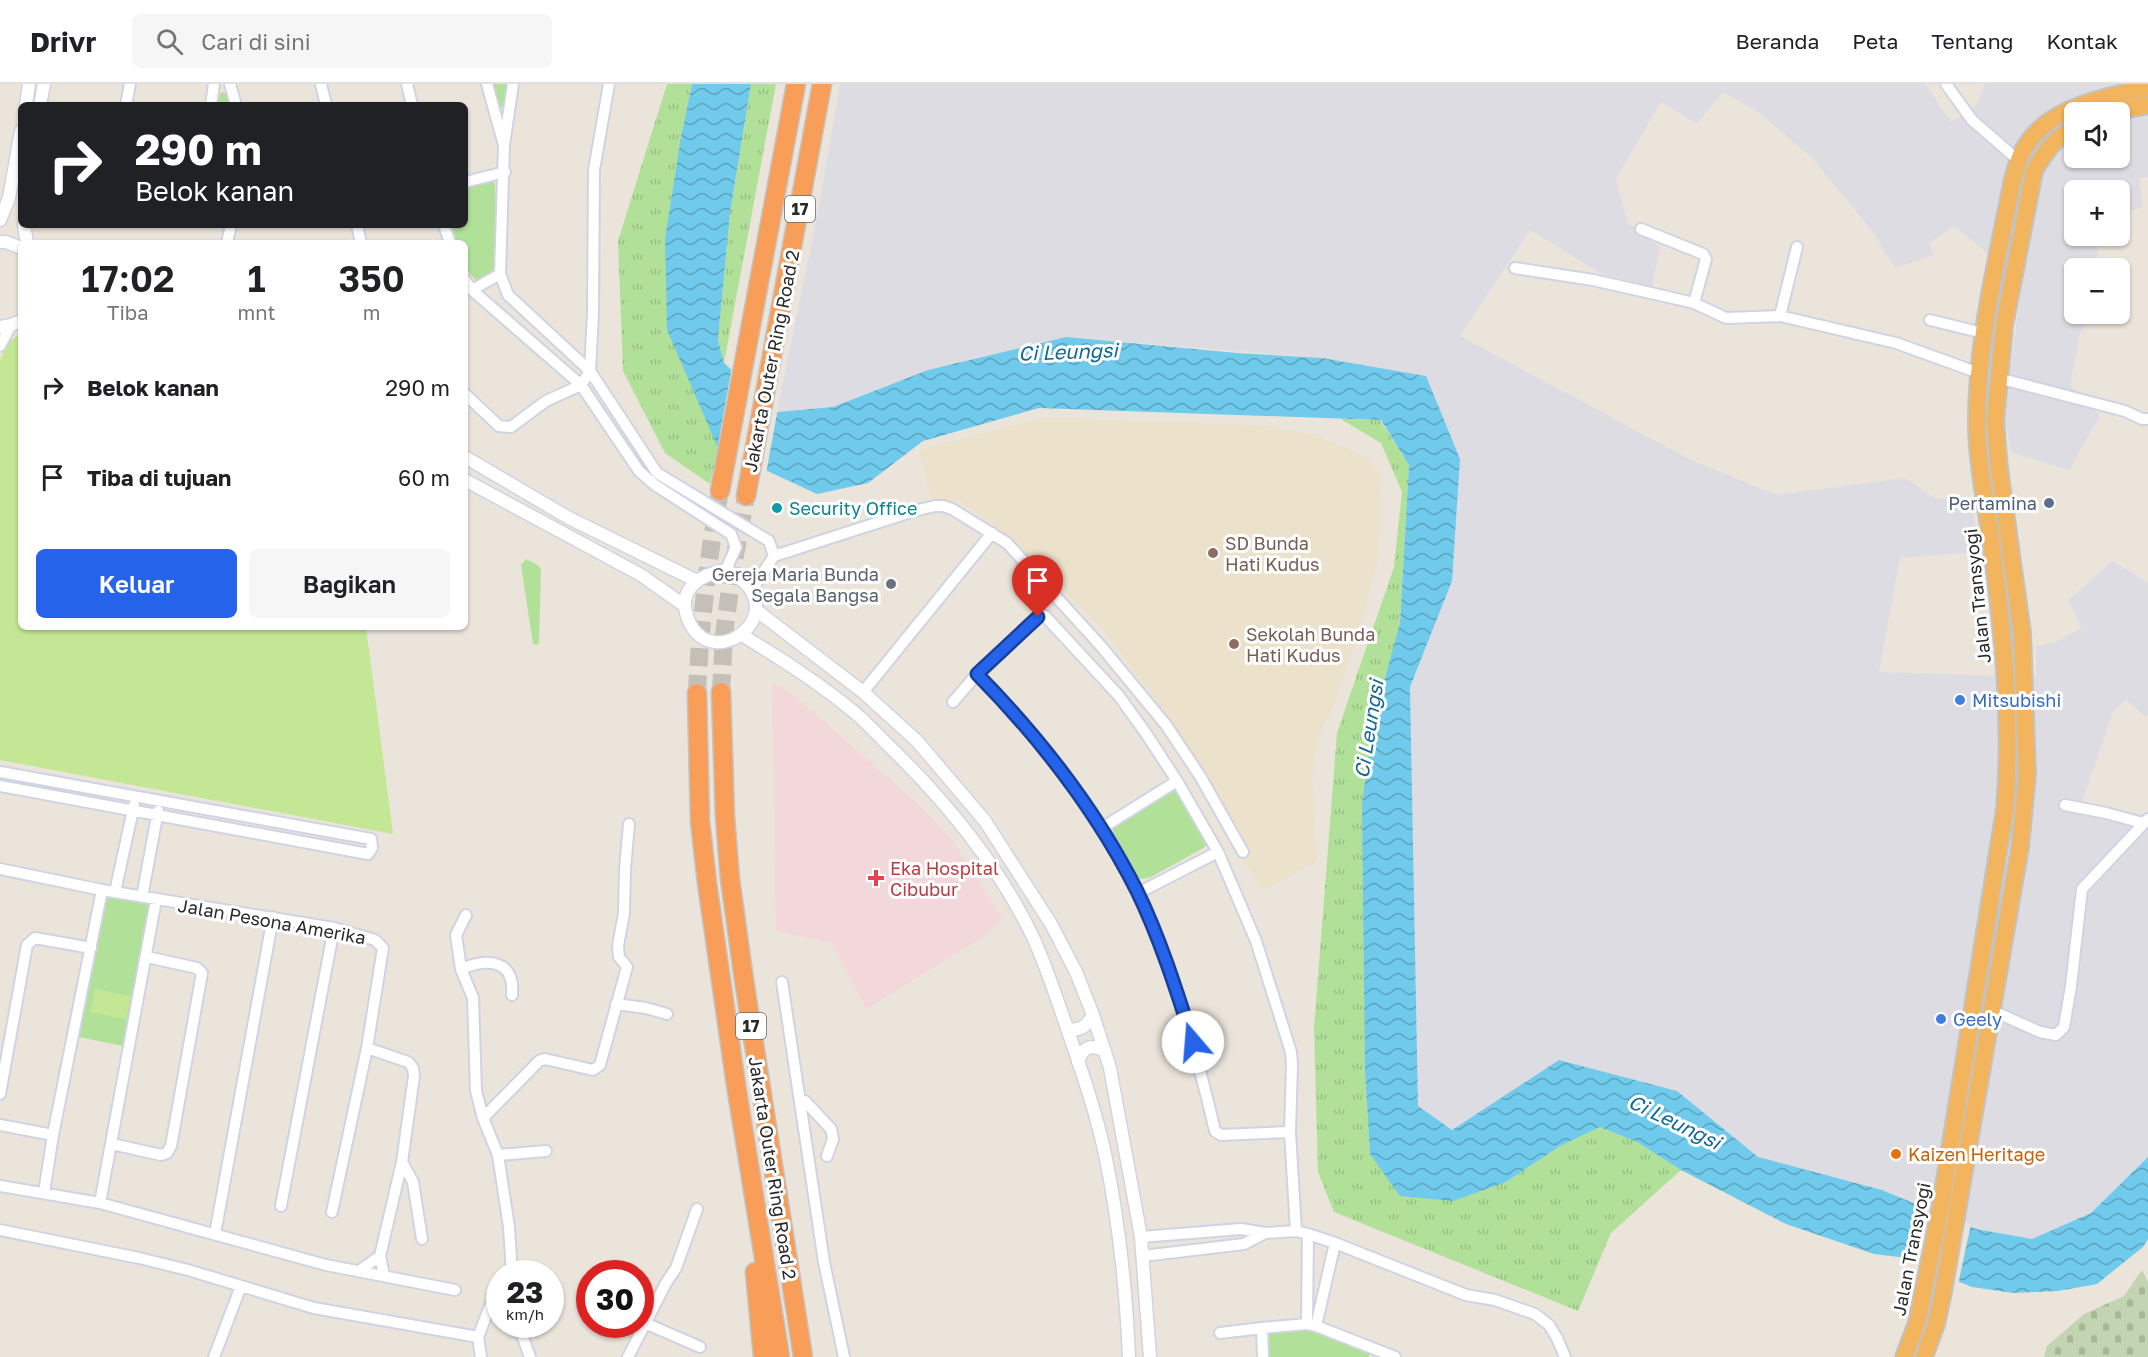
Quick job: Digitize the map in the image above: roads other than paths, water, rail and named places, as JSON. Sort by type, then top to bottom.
[{"type":"highway","name":"Jakarta Outer Ring Road 2","points":[[720,491],[796,84]]},
{"type":"highway","name":"Jakarta Outer Ring Road 2","points":[[746,496],[822,84]]},
{"type":"highway","name":"Jalan Transyogi","points":[[1904,1357],[1917,1323],[1941,1205],[2005,809],[2008,768],[2004,636],[1977,422],[1983,333],[2012,183],[2019,160],[2030,139],[2055,116],[2109,96],[2148,88]]},
{"type":"highway","points":[[2130,109],[2148,105]]},
{"type":"highway","name":"Jalan Transyogi","points":[[1924,1357],[1936,1324],[1958,1210],[2020,847],[2027,774],[2022,633],[1999,469],[1995,421],[1998,378],[2004,326],[2034,171],[2046,150],[2064,133]]},
{"type":"highway","points":[[1986,507],[2004,504]]},
{"type":"highway","name":"Jakarta Outer Ring Road 2","points":[[721,692],[725,817],[730,879],[803,1357]]},
{"type":"highway","name":"Jakarta Outer Ring Road 2","points":[[697,693],[700,821],[710,906],[780,1357]]},
{"type":"highway","points":[[736,1085],[764,1357]]},
{"type":"highway","points":[[787,1263],[811,1357]]},
{"type":"street","points":[[26,102],[29,84]]},
{"type":"street","points":[[41,102],[44,84]]},
{"type":"street","points":[[127,102],[130,84]]},
{"type":"street","points":[[211,102],[214,84]]},
{"type":"street","points":[[230,84],[235,102]]},
{"type":"street","points":[[321,84],[325,102]]},
{"type":"street","points":[[407,84],[411,102]]},
{"type":"street","points":[[487,84],[504,145]]},
{"type":"street","points":[[513,84],[504,145],[505,172],[500,274],[508,295],[590,371],[657,473],[769,540],[774,556]]},
{"type":"street","points":[[468,397],[499,426],[511,427],[546,401],[580,385],[590,371],[593,313],[594,170],[609,84]]},
{"type":"street","points":[[1946,84],[1972,120],[2019,160]]},
{"type":"street","points":[[0,220],[9,198],[18,148]]},
{"type":"street","points":[[468,181],[505,172]]},
{"type":"street","points":[[1641,229],[1698,251],[1705,257],[1694,303]]},
{"type":"street","points":[[0,242],[18,247]]},
{"type":"street","points":[[1780,316],[1797,247]]},
{"type":"street","points":[[1515,268],[1593,280],[1694,303],[1726,318],[1780,316],[1896,343],[1979,373]]},
{"type":"street","points":[[472,290],[500,274]]},
{"type":"street","points":[[468,284],[580,385],[639,471],[731,534],[736,547],[726,570]]},
{"type":"street","points":[[1930,320],[1983,333]]},
{"type":"street","points":[[0,346],[15,323]]},
{"type":"street","points":[[1998,378],[2148,419]]},
{"type":"street","points":[[468,459],[569,518],[697,581]]},
{"type":"street","points":[[468,482],[641,575],[685,606]]},
{"type":"street","points":[[752,590],[774,556],[935,506],[952,509],[1007,543],[1092,637],[1166,725],[1216,803],[1243,852]]},
{"type":"street","points":[[863,692],[992,533]]},
{"type":"street","points":[[726,570],[745,581],[752,590],[756,610],[752,624],[742,635],[724,642],[705,638],[690,625],[685,606],[691,588],[697,581],[710,573],[726,570]]},
{"type":"street","points":[[756,610],[863,692],[918,741],[985,820],[1051,924],[1076,972],[1110,1068],[1141,1237],[1150,1357]]},
{"type":"street","points":[[953,702],[977,674],[1038,617],[1044,616],[1119,696],[1177,780],[1218,852],[1256,940],[1291,1052],[1290,1132],[1296,1231]]},
{"type":"street","points":[[742,635],[803,674],[856,713],[922,777],[995,871],[1031,934],[1050,978],[1078,1062],[1104,1152],[1116,1212],[1127,1309],[1129,1357]]},
{"type":"street","points":[[977,674],[1035,736],[1072,783],[1102,828],[1138,893],[1179,996],[1215,1131],[1221,1135],[1290,1132]]},
{"type":"street","points":[[0,772],[371,839],[372,848],[368,854],[0,786]]},
{"type":"street","points":[[1102,828],[1177,780]]},
{"type":"street","points":[[115,892],[136,797]]},
{"type":"street","points":[[142,897],[160,801]]},
{"type":"street","points":[[2065,805],[2146,821]]},
{"type":"street","points":[[1993,1011],[2040,1032],[2056,1035],[2064,1027],[2082,889],[2146,821]]},
{"type":"street","points":[[483,1118],[539,1061],[545,1059],[593,1070],[600,1065],[627,967],[619,957],[618,946],[624,913],[629,824]]},
{"type":"street","points":[[1138,893],[1218,852]]},
{"type":"street","name":"Jalan Pesona Amerika","points":[[0,869],[156,900],[333,928],[375,940],[382,948],[367,1048],[332,1212]]},
{"type":"street","points":[[44,1193],[53,1135],[102,890]]},
{"type":"street","points":[[100,1203],[156,900]]},
{"type":"street","points":[[466,915],[456,935],[461,969],[473,998],[476,1091],[483,1118],[498,1155],[509,1227],[511,1260]]},
{"type":"street","points":[[215,1234],[273,917]]},
{"type":"street","points":[[281,1206],[333,928]]},
{"type":"street","points":[[0,1094],[27,945],[35,938],[91,948]]},
{"type":"street","points":[[112,1144],[164,1155],[170,1151],[173,1135],[202,973],[196,968],[147,957]]},
{"type":"street","points":[[461,969],[483,963],[498,964],[506,970],[512,995]]},
{"type":"street","points":[[782,982],[806,1101],[802,1127],[824,1262],[844,1357]]},
{"type":"street","points":[[616,1004],[646,1008],[667,1014]]},
{"type":"street","points":[[1067,1029],[1084,1028],[1093,1015]]},
{"type":"street","points":[[1078,1062],[1081,1054],[1088,1047],[1094,1046],[1105,1051]]},
{"type":"street","points":[[367,1048],[408,1062],[413,1068],[414,1076],[402,1162],[380,1256],[384,1276]]},
{"type":"street","points":[[806,1101],[831,1130],[833,1139],[827,1156]]},
{"type":"street","points":[[0,1125],[53,1135]]},
{"type":"street","points":[[498,1155],[546,1151]]},
{"type":"street","points":[[402,1162],[413,1182],[422,1239]]},
{"type":"street","points":[[0,1186],[100,1203],[326,1265],[455,1290]]},
{"type":"street","points":[[654,1309],[676,1268],[697,1209]]},
{"type":"street","points":[[1141,1237],[1241,1229],[1265,1233],[1296,1231],[1308,1234],[1335,1242],[1466,1295],[1495,1300],[1535,1314],[1549,1325],[1565,1357]]},
{"type":"street","points":[[0,1230],[139,1258],[314,1308],[478,1337]]},
{"type":"street","points":[[1204,1232],[1206,1249]]},
{"type":"street","points":[[1143,1256],[1244,1244],[1265,1233]]},
{"type":"street","points":[[1308,1234],[1311,1325]]},
{"type":"street","points":[[1311,1325],[1335,1242]]},
{"type":"street","points":[[359,1271],[380,1256]]},
{"type":"street","points":[[214,1357],[241,1286]]},
{"type":"street","points":[[481,1357],[478,1337],[486,1316]]},
{"type":"street","points":[[1220,1333],[1311,1325],[1373,1353],[1395,1357]]},
{"type":"street","points":[[654,1327],[700,1347]]},
{"type":"street","points":[[1262,1328],[1263,1357]]},
{"type":"street","points":[[523,1338],[530,1357]]},
{"type":"street","points":[[628,1357],[639,1338]]},
{"type":"water","name":"Ci Leungsi","points":[[692,84],[751,84],[730,213],[718,340],[724,363],[777,412],[833,407],[928,370],[1066,337],[1237,353],[1322,358],[1426,376],[1460,459],[1452,581],[1410,687],[1418,1106],[1452,1130],[1559,1060],[1677,1091],[1758,1157],[1882,1190],[1976,1229],[2032,1239],[2091,1213],[2148,1157],[2148,1239],[2143,1247],[2097,1284],[2058,1291],[2013,1293],[1972,1287],[1899,1257],[1874,1254],[1786,1224],[1681,1170],[1637,1142],[1600,1127],[1560,1146],[1506,1182],[1453,1201],[1400,1196],[1370,1154],[1365,1072],[1362,804],[1374,719],[1400,623],[1409,465],[1381,420],[1039,408],[923,441],[868,483],[817,494],[718,448],[667,330],[665,239]]},
{"type":"tunnel","points":[[697,693],[705,592],[720,491]]},
{"type":"tunnel","points":[[721,692],[724,635],[733,566],[746,496]]},
{"type":"place","name":"Pertamina","points":[[2049,503]]},
{"type":"place","name":"Security Office","points":[[777,508]]},
{"type":"place","name":"SD Bunda Hati Kudus","points":[[1213,553]]},
{"type":"place","name":"Gereja Maria Bunda Segala Bangsa","points":[[891,584]]},
{"type":"place","name":"Sekolah Bunda Hati Kudus","points":[[1234,644]]},
{"type":"place","name":"Mitsubishi","points":[[1960,700]]},
{"type":"place","name":"Eka Hospital Cibubur","points":[[876,878]]},
{"type":"place","name":"Geely","points":[[1941,1019]]},
{"type":"place","name":"Kaizen Heritage","points":[[1896,1154]]}]
